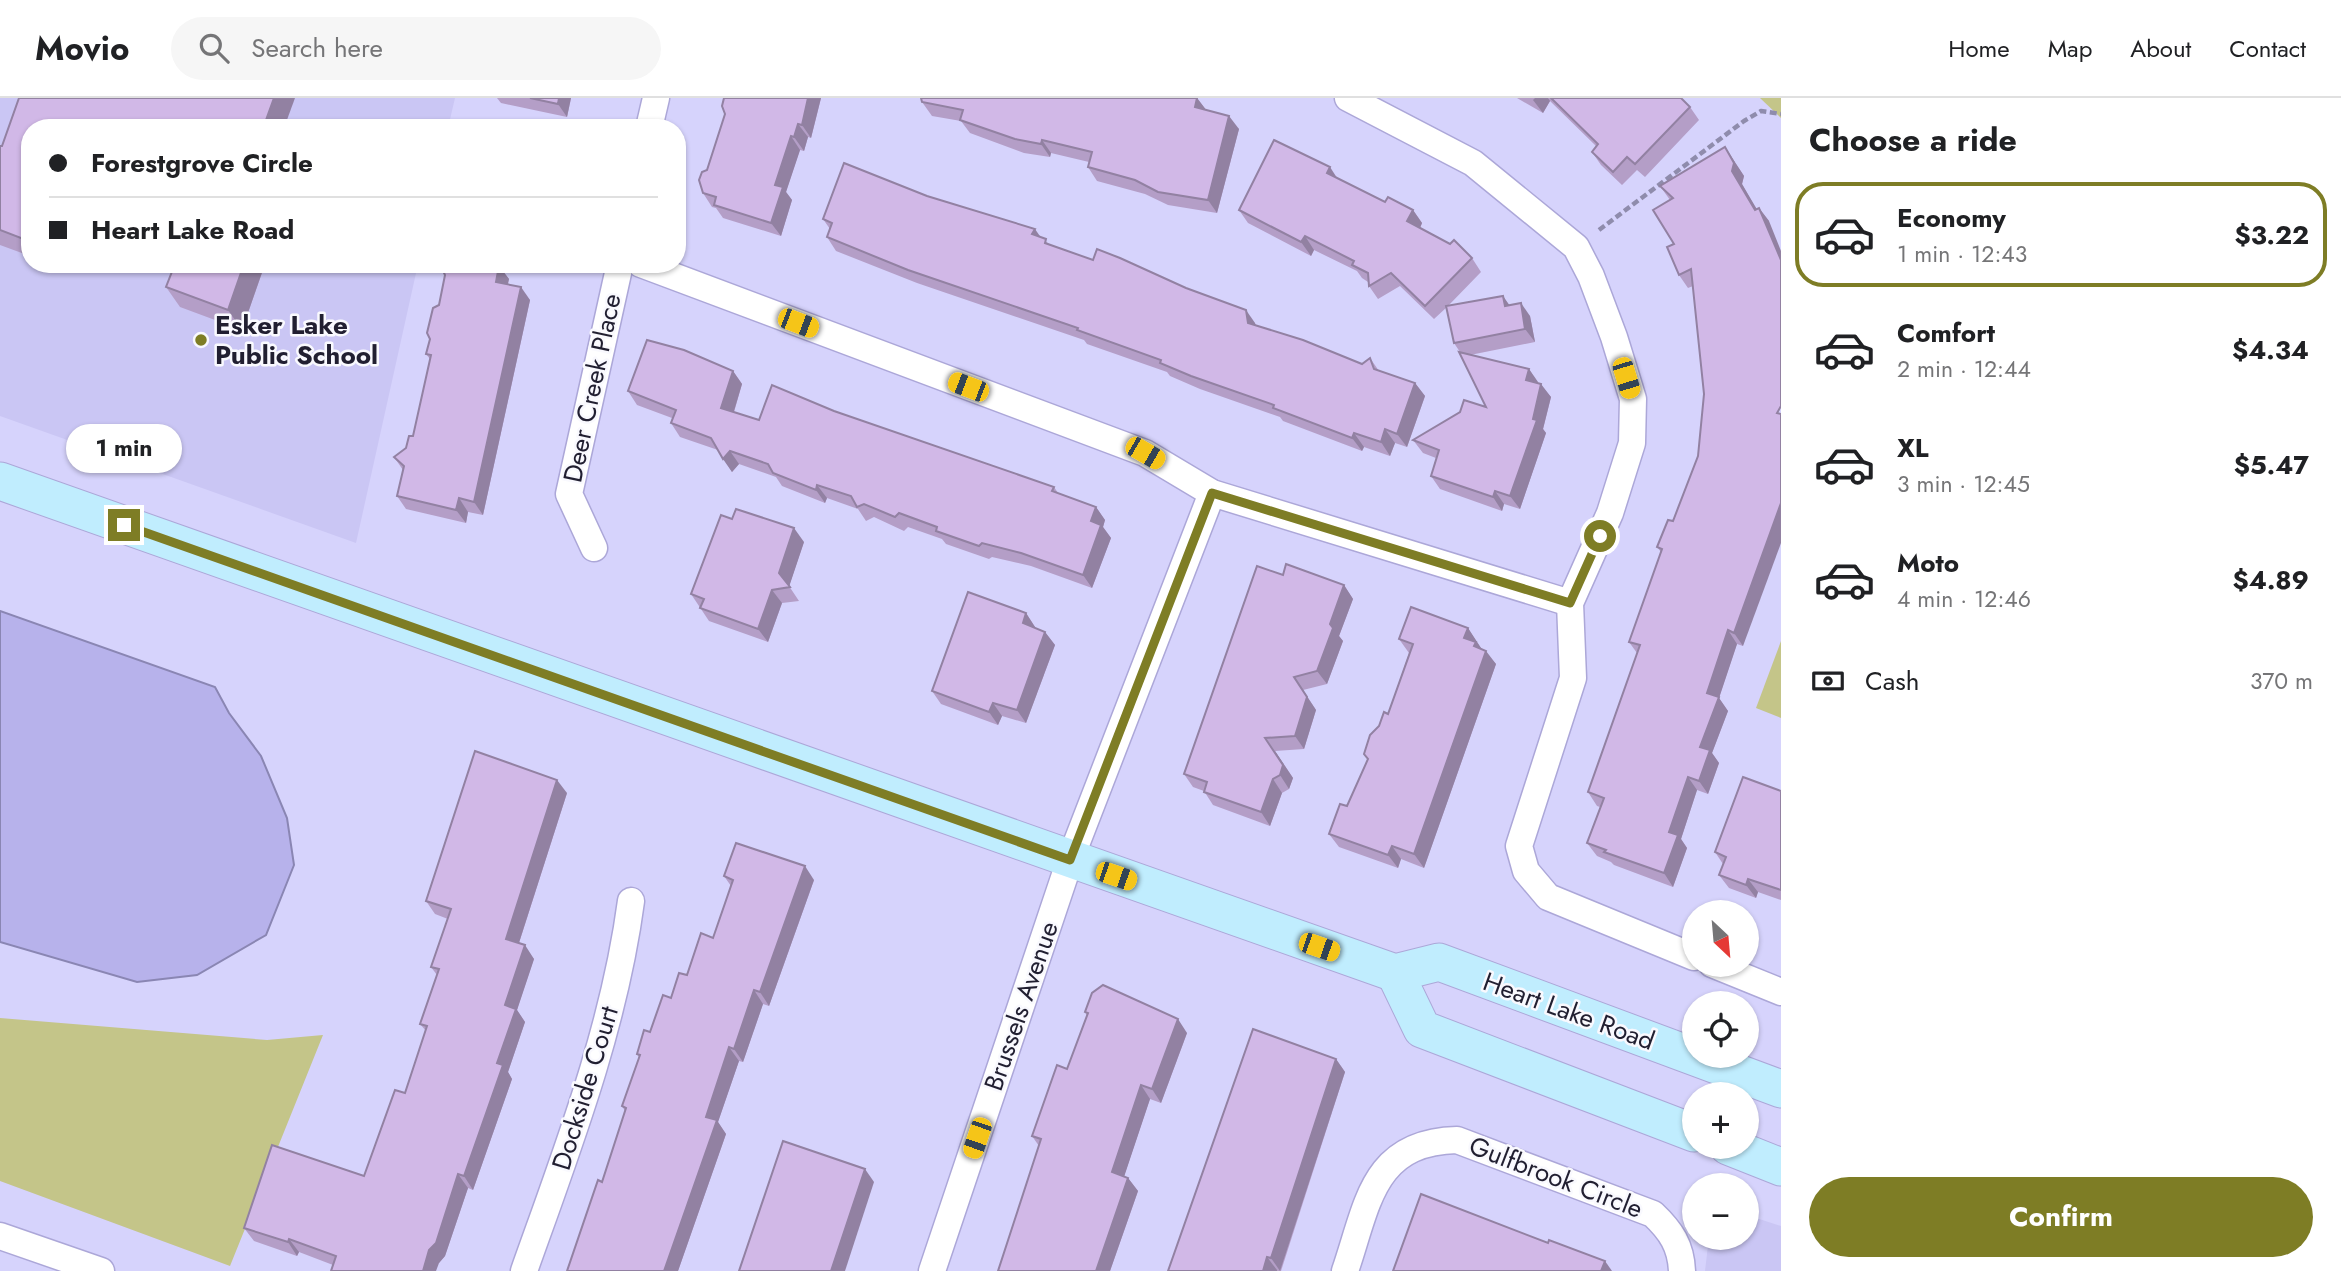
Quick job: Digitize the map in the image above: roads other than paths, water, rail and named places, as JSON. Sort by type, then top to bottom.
[{"type":"street","points":[[651,119],[656,98]]},
{"type":"street","points":[[1348,98],[1473,163],[1576,247],[1591,276],[1633,399],[1632,443],[1610,513],[1570,603],[1573,678],[1519,846],[1526,872],[1548,897],[1682,952]]},
{"type":"street","name":"Deer Creek Place","points":[[594,548],[569,494],[618,273]]},
{"type":"street","points":[[665,273],[1145,453],[1212,493],[1570,603]]},
{"type":"street","points":[[0,481],[1395,973],[1422,1028],[1682,1128]]},
{"type":"street","name":"Brussels Avenue","points":[[932,1271],[1070,860],[1212,493]]},
{"type":"street","name":"Dockside Court","points":[[524,1271],[582,1109],[623,963],[631,901]]},
{"type":"street","name":"Heart Lake Road","points":[[1395,973],[1439,962],[1781,1089]]},
{"type":"street","points":[[1744,977],[1781,992]]},
{"type":"street","name":"Gulfbrook Circle","points":[[1345,1271],[1379,1178],[1394,1158],[1432,1140],[1457,1140],[1653,1214],[1668,1229],[1679,1248],[1682,1271]]},
{"type":"street","points":[[1759,1158],[1781,1167]]},
{"type":"street","points":[[0,1236],[101,1271]]},
{"type":"place","name":"Esker Lake Public School","points":[[201,340]]}]
